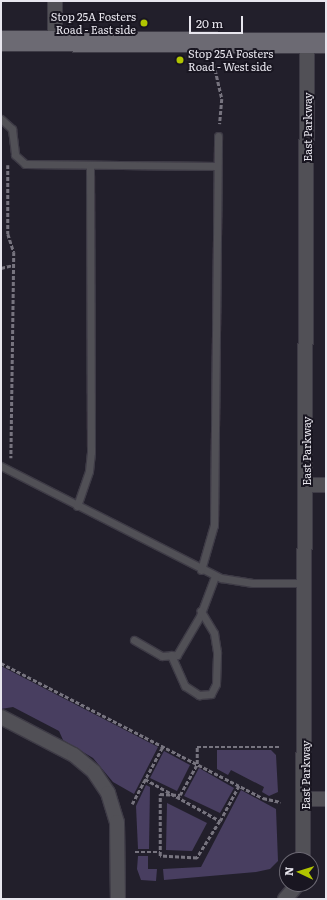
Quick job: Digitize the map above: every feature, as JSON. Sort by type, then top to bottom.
[{"type":"main road","points":[[1,41],[55,43],[316,42]]},
{"type":"street","points":[[55,1],[55,43]]},
{"type":"street","name":"East Parkway","points":[[303,852],[305,799],[306,485],[316,42]]},
{"type":"street","points":[[306,485],[326,485]]},
{"type":"street","points":[[1,717],[74,755],[94,772],[108,793],[117,822],[118,899]]},
{"type":"street","points":[[305,799],[326,800]]},
{"type":"lane","points":[[1,119],[12,129],[15,155],[25,164],[217,166]]},
{"type":"lane","points":[[201,570],[214,525],[218,136]]},
{"type":"lane","points":[[77,506],[90,471],[91,452],[90,164]]},
{"type":"lane","points":[[1,466],[215,576],[253,583],[305,583]]},
{"type":"lane","points":[[134,640],[162,656],[177,655],[202,611],[215,576]]},
{"type":"lane","points":[[171,655],[185,686],[200,695],[211,694],[216,684],[217,652],[214,633],[202,611]]},
{"type":"path","points":[[214,64],[222,99],[218,136]]},
{"type":"path","points":[[8,164],[8,234],[13,265],[11,458]]},
{"type":"path","points":[[1,268],[13,265]]},
{"type":"path","points":[[1,663],[239,786],[281,802]]},
{"type":"path","points":[[132,804],[163,746]]},
{"type":"path","points":[[239,786],[220,821],[197,858],[160,856],[160,794],[180,795],[197,764],[197,747],[279,747]]},
{"type":"path","points":[[145,779],[220,821]]},
{"type":"path","points":[[134,852],[160,852]]},
{"type":"shaded area","points":[[1,666],[158,747],[134,794],[113,782],[93,758],[63,740],[59,731],[13,707],[1,709]]},
{"type":"shaded area","points":[[217,750],[271,750],[276,755],[278,792],[269,796],[262,792],[264,787],[231,770],[228,775],[217,769]]},
{"type":"shaded area","points":[[164,751],[190,765],[177,791],[150,778]]},
{"type":"shaded area","points":[[199,768],[234,788],[220,813],[184,796]]},
{"type":"shaded area","points":[[146,785],[150,787],[149,849],[138,849],[136,806]]},
{"type":"shaded area","points":[[241,790],[276,809],[278,861],[270,869],[256,872],[164,880],[163,869],[201,867]]},
{"type":"shaded area","points":[[167,803],[207,823],[192,851],[166,850]]},
{"type":"shaded area","points":[[138,856],[148,856],[148,869],[157,869],[156,881],[141,880],[137,869]]},
{"type":"place","name":"Stop 25A Fosters Road - East side","points":[[144,23]]},
{"type":"place","name":"Stop 25A Fosters Road - West side","points":[[180,60]]}]
